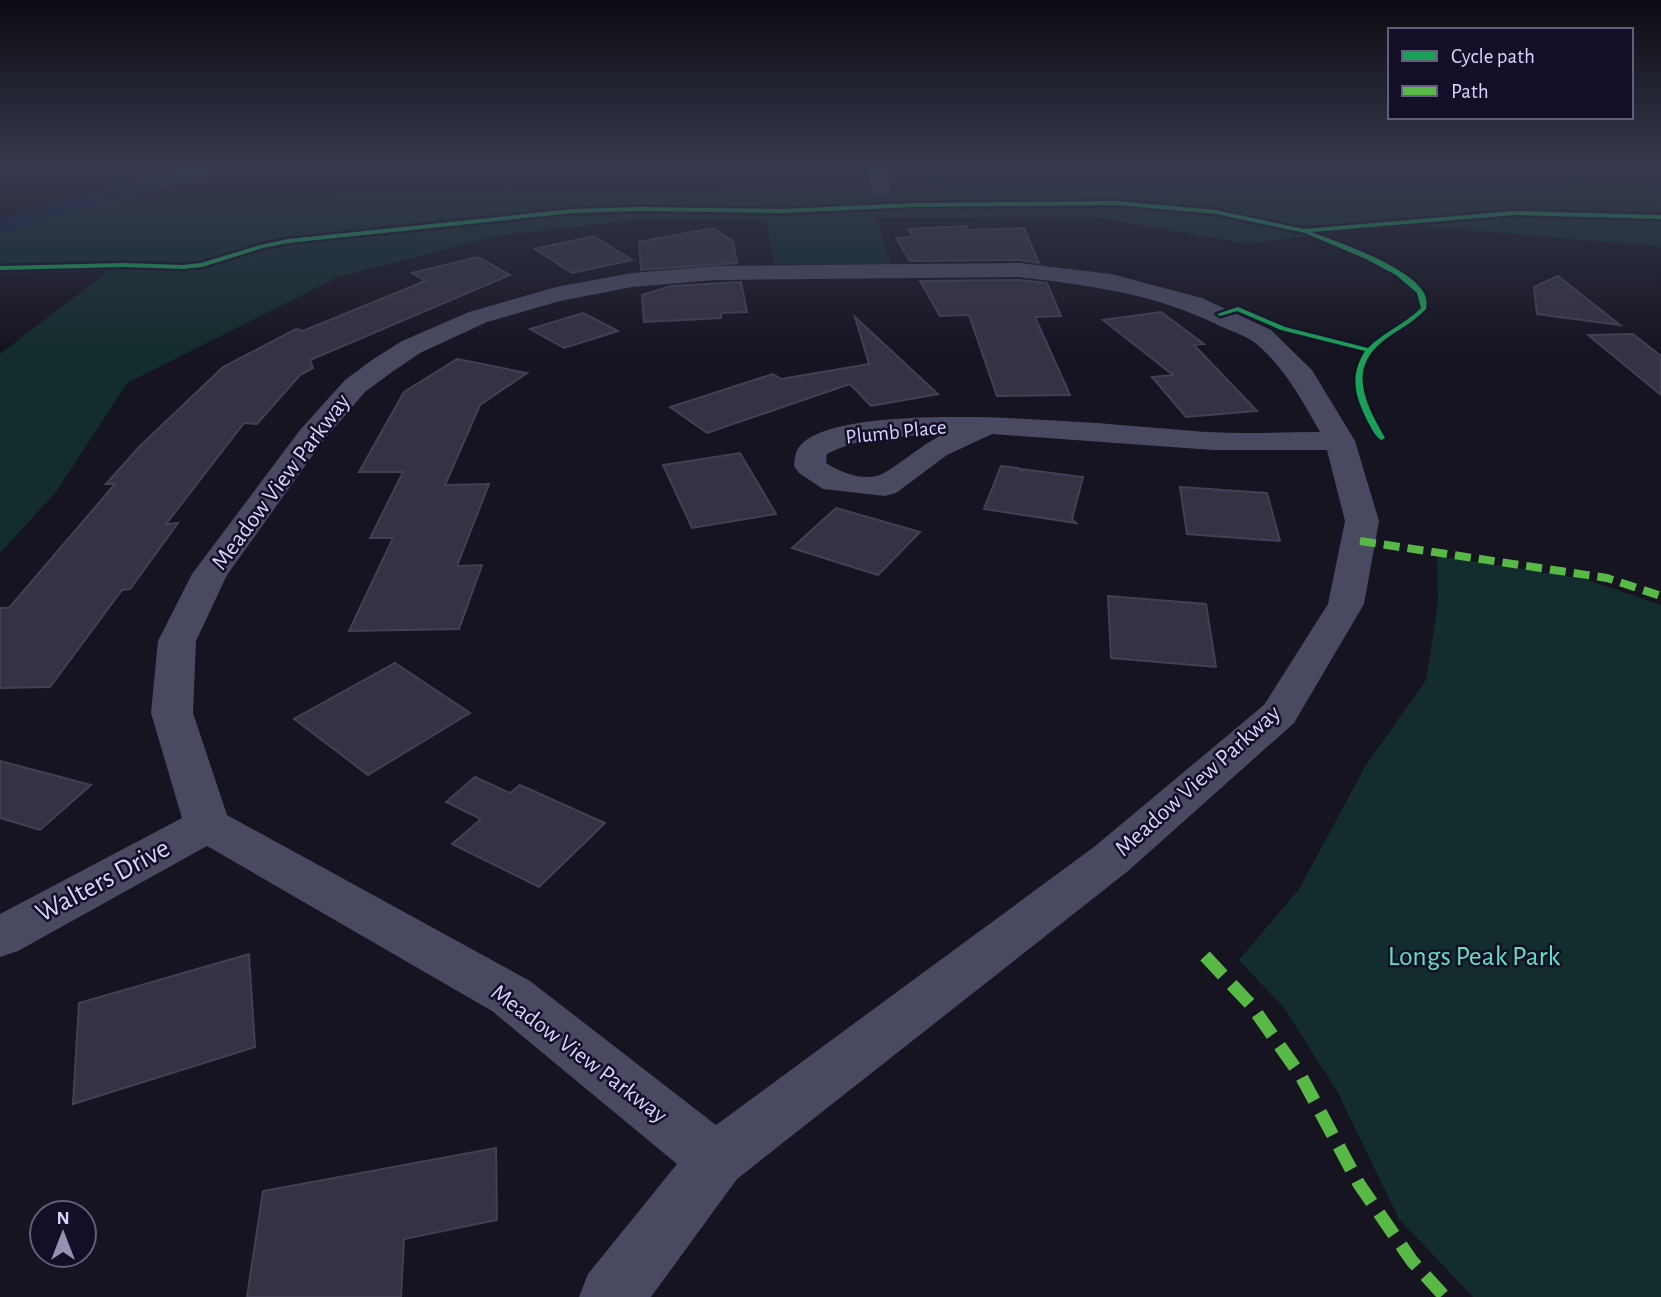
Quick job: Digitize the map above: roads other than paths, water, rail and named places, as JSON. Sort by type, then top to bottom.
[{"type":"street","name":"Meadow View Parkway","points":[[611,1297],[716,1160],[1111,859],[1279,714],[1346,604],[1362,521],[1340,442],[1302,376],[1262,336],[1220,314],[1156,291],[1065,274],[978,269],[715,272],[632,280],[556,294],[478,317],[411,347],[355,386],[311,436],[210,574],[177,642],[172,713],[207,825],[511,996],[716,1160]]},
{"type":"street","name":"Plumb Place","points":[[988,425],[936,449],[885,486],[834,482],[810,466],[812,450],[842,435],[906,427],[988,425],[1213,441],[1340,442]]},
{"type":"street","name":"Walters Drive","points":[[0,937],[207,825]]},
{"type":"park label","name":"Longs Peak Park","points":[[1474,957]]}]
